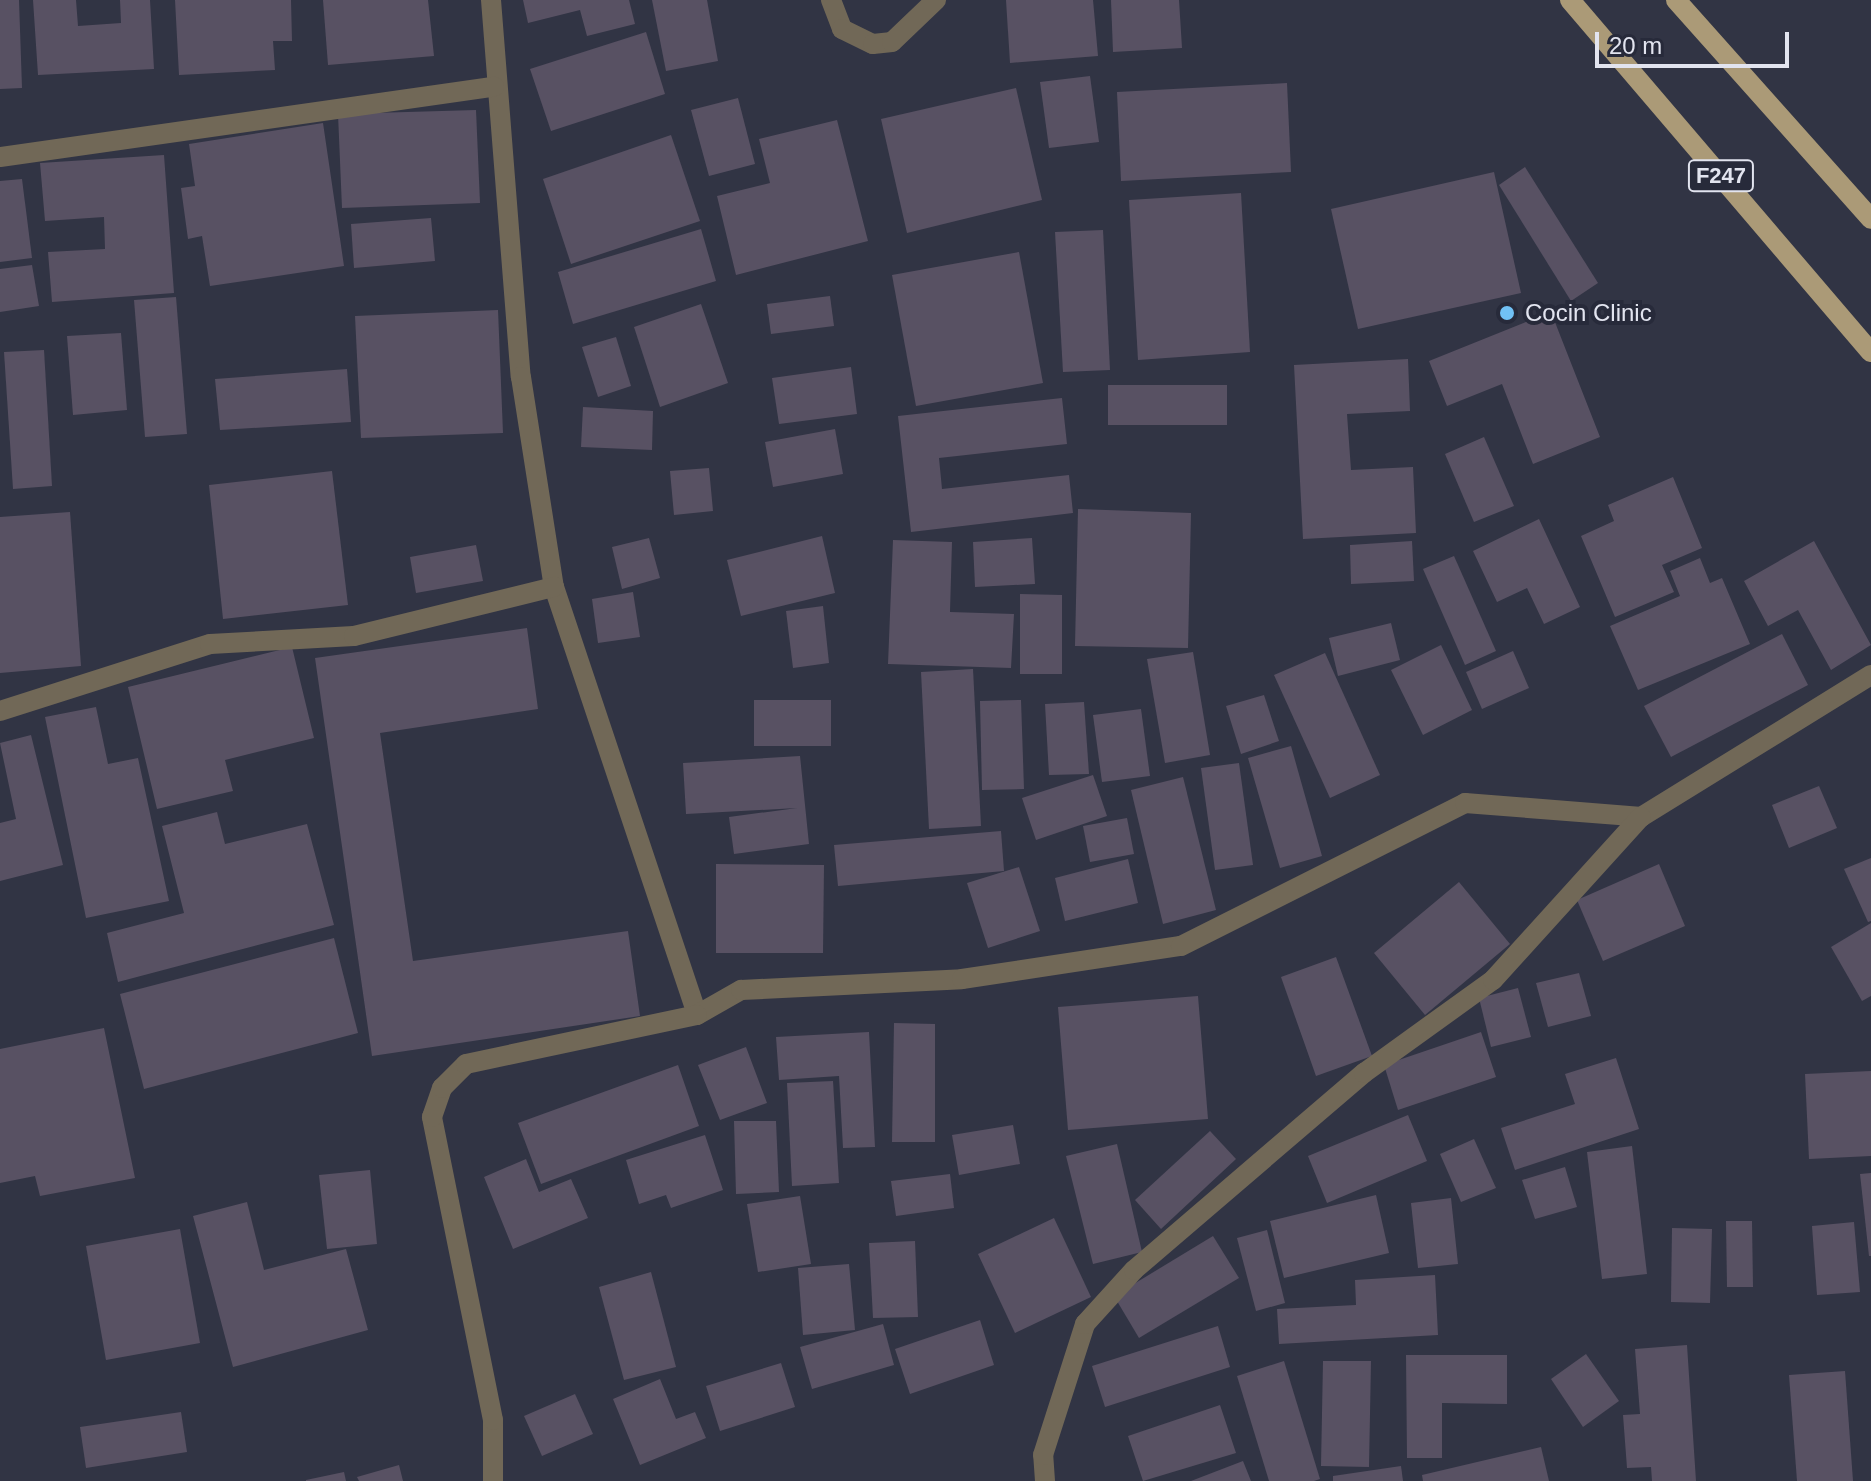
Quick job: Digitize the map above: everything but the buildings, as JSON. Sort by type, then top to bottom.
[{"type":"main road","name":"F247","points":[[1570,0],[1871,352]]},
{"type":"main road","points":[[1676,0],[1871,219]]},
{"type":"street","points":[[491,0],[494,87],[521,377],[554,587],[697,1015]]},
{"type":"street","points":[[831,0],[842,29],[873,44],[892,42],[936,0]]},
{"type":"street","points":[[0,157],[494,87]]},
{"type":"street","points":[[0,711],[210,644],[354,636],[554,587]]},
{"type":"street","points":[[1045,1481],[1043,1455],[1085,1324],[1134,1270],[1364,1073],[1493,980],[1641,817],[1871,675]]},
{"type":"street","points":[[493,1481],[493,1420],[432,1117],[442,1088],[466,1064],[697,1015],[741,990],[962,979],[1181,946],[1465,803],[1641,817]]},
{"type":"place","name":"Cocin Clinic","points":[[1507,313]]}]
